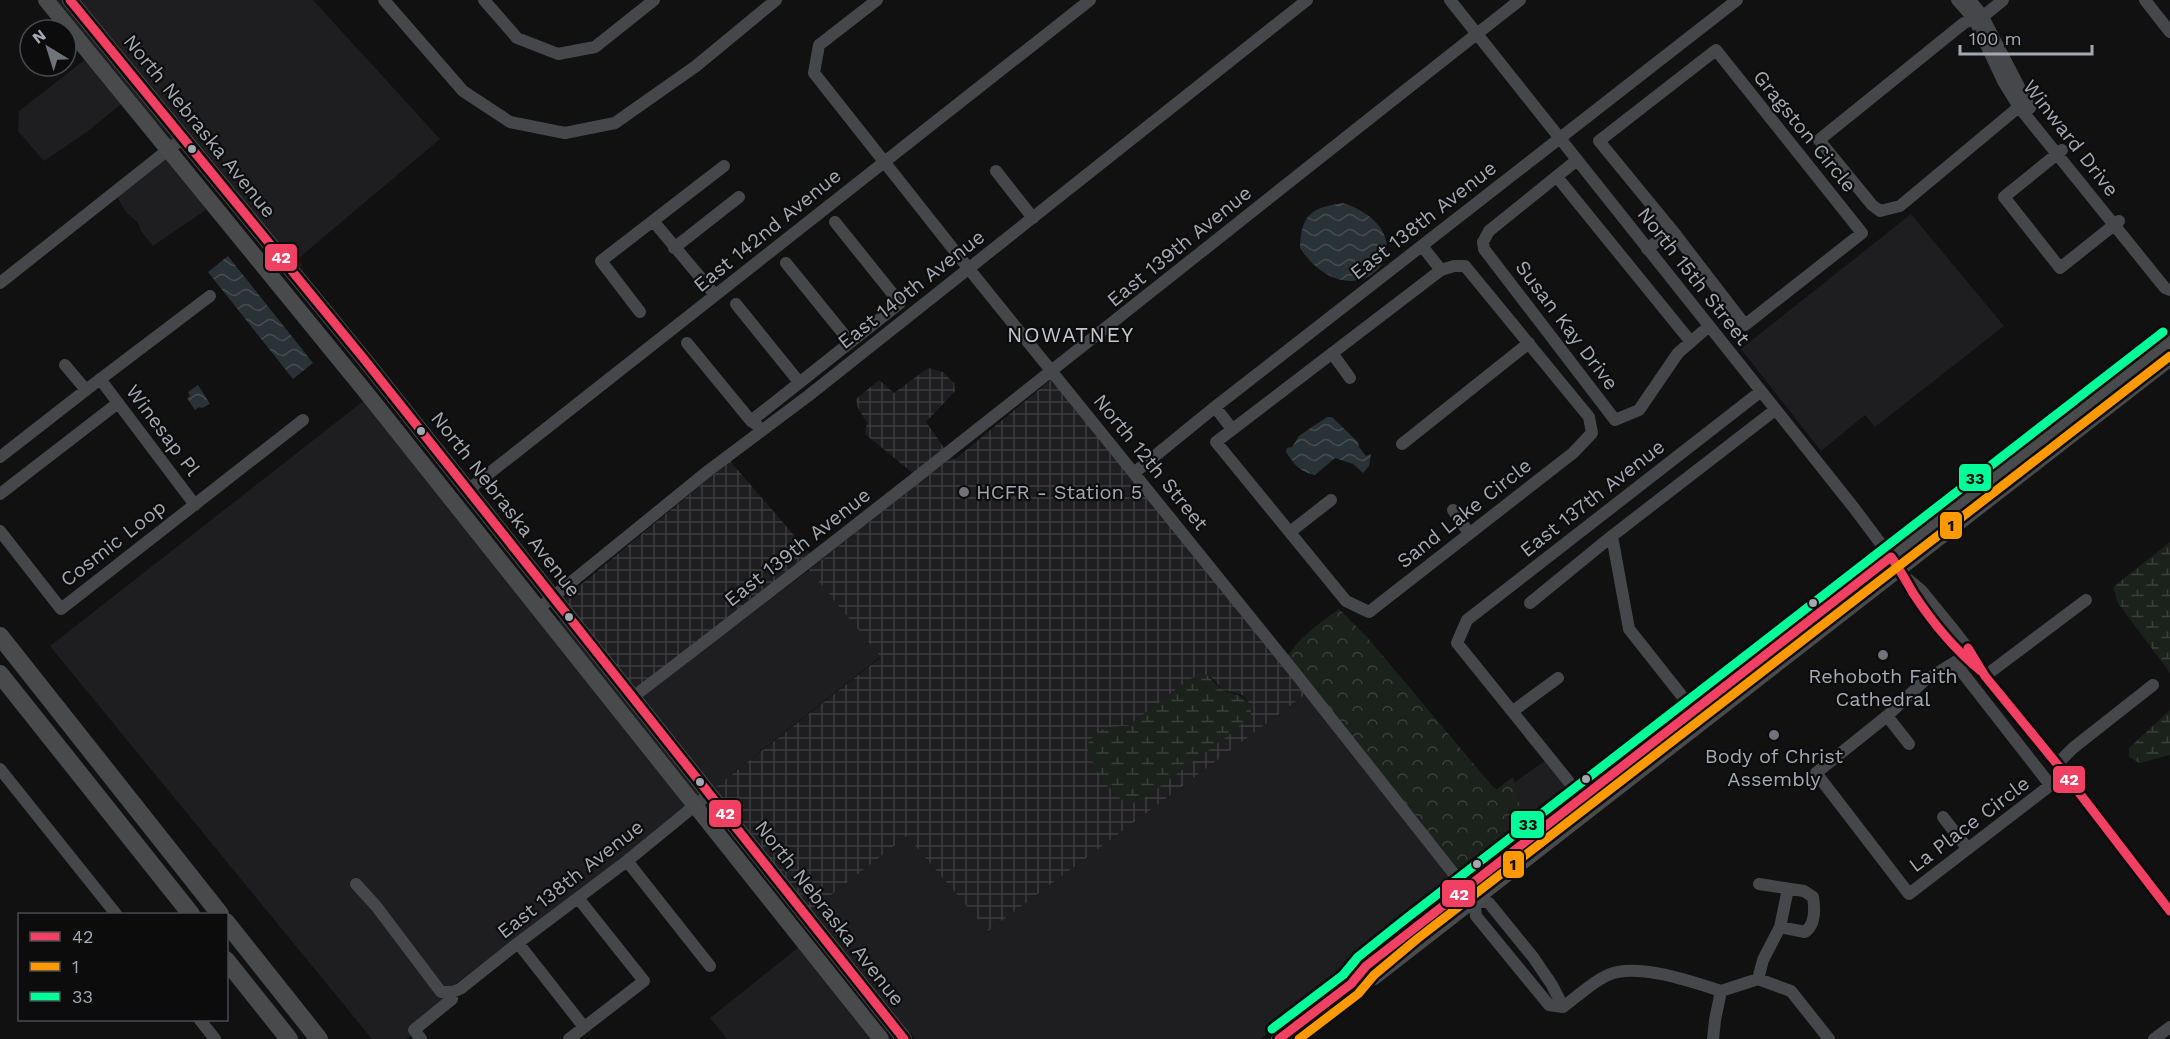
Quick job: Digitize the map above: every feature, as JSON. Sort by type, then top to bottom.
[{"type":"highway","points":[[0,636],[218,913]]},
{"type":"highway","points":[[0,674],[189,913]]},
{"type":"highway","points":[[228,925],[319,1039]]},
{"type":"highway","points":[[228,963],[289,1039]]},
{"type":"main road","name":"North Nebraska Avenue","points":[[46,0],[463,514],[881,1039]]},
{"type":"main road","name":"North Nebraska Avenue","points":[[70,0],[364,359],[904,1039]]},
{"type":"main road","points":[[2095,409],[2170,341]]},
{"type":"main road","points":[[1469,894],[1582,798],[1898,568],[2095,409],[2170,358]]},
{"type":"main road","points":[[463,514],[462,503],[468,490]]},
{"type":"main road","points":[[543,616],[558,604]]},
{"type":"main road","points":[[1279,1039],[1350,984],[1366,966],[1469,894],[1521,864],[1697,716]]},
{"type":"main road","points":[[1521,864],[1535,844],[1565,820],[1582,798]]},
{"type":"main road","points":[[734,854],[779,896],[799,921],[817,929]]},
{"type":"main road","points":[[819,962],[831,963],[872,1010],[888,1021]]},
{"type":"street","points":[[384,0],[463,91],[510,122],[565,133],[615,123],[696,66],[776,0]]},
{"type":"street","points":[[484,0],[517,38],[558,54],[595,47],[654,0]]},
{"type":"street","name":"North 12th Street","points":[[877,0],[819,45],[814,73],[1469,894]]},
{"type":"street","name":"East 142nd Avenue","points":[[468,490],[1090,0]]},
{"type":"street","name":"East 140th Avenue","points":[[558,604],[708,471],[969,269],[1307,0]]},
{"type":"street","name":"North 15th Street","points":[[1450,0],[1854,508],[1898,568],[1959,660],[1983,673]]},
{"type":"street","name":"East 139th Avenue","points":[[633,698],[797,573],[1520,0]]},
{"type":"street","name":"East 138th Avenue","points":[[1134,472],[1737,0]]},
{"type":"street","name":"Winward Drive","points":[[1957,0],[1978,17]]},
{"type":"street","name":"Winward Drive","points":[[1970,0],[2004,81],[2117,223],[2165,288],[2170,290]]},
{"type":"street","points":[[2003,0],[1978,17],[1964,23],[1819,140],[1872,205],[1880,211],[1900,206],[2023,104]]},
{"type":"street","points":[[2145,0],[2170,32]]},
{"type":"street","name":"Gragston Circle","points":[[1716,50],[1862,233],[1745,325],[1672,230],[1599,141],[1716,50]]},
{"type":"street","points":[[0,283],[183,138]]},
{"type":"street","points":[[2060,151],[2004,197],[2060,268],[2117,223]]},
{"type":"street","name":"Susan Kay Drive","points":[[1577,160],[1489,231],[1483,242],[1484,249],[1615,420],[1639,410],[1678,353],[1708,327]]},
{"type":"street","points":[[640,312],[601,261],[724,166]]},
{"type":"street","points":[[996,171],[1033,218]]},
{"type":"street","points":[[1557,177],[1691,342]]},
{"type":"street","points":[[674,248],[739,197]]},
{"type":"street","points":[[654,222],[716,296]]},
{"type":"street","points":[[750,421],[900,303],[835,222]]},
{"type":"street","name":"Winward Drive","points":[[2117,223],[2170,282]]},
{"type":"street","points":[[1647,249],[1672,230]]},
{"type":"street","points":[[1422,246],[1441,270]]},
{"type":"street","points":[[786,263],[850,342]]},
{"type":"street","name":"Sand Lake Circle","points":[[1454,266],[1465,266],[1589,417],[1592,432],[1573,453],[1369,612],[1346,601],[1216,442],[1441,270],[1454,266]]},
{"type":"street","points":[[0,457],[210,296]]},
{"type":"street","points":[[736,304],[799,382]]},
{"type":"street","points":[[687,343],[753,424],[767,427],[768,407]]},
{"type":"street","points":[[1401,444],[1529,343]]},
{"type":"street","points":[[1332,353],[1350,378]]},
{"type":"street","points":[[65,365],[86,390]]},
{"type":"street","name":"Winesap Pl","points":[[100,379],[195,505]]},
{"type":"street","name":"East 137th Avenue","points":[[1513,711],[1457,643],[1467,620],[1761,392]]},
{"type":"street","points":[[0,495],[118,403]]},
{"type":"street","points":[[1215,407],[1232,429]]},
{"type":"street","points":[[1530,603],[1612,536],[1775,410]]},
{"type":"street","name":"Cosmic Loop","points":[[0,531],[61,609],[267,448],[268,438],[276,430],[286,433],[303,420]]},
{"type":"street","points":[[1290,532],[1331,500]]},
{"type":"street","points":[[1453,510],[1469,532]]},
{"type":"street","points":[[1612,536],[1629,629],[1697,716]]},
{"type":"street","name":"North 15th Street","points":[[1898,568],[1921,590],[1946,621],[1972,654],[1983,673],[2065,774],[2170,911]]},
{"type":"street","points":[[1983,673],[2086,600]]},
{"type":"street","points":[[1959,660],[2051,786]]},
{"type":"street","name":"La Place Circle","points":[[1959,660],[1924,681],[1887,716],[1816,773],[1909,894],[2065,774]]},
{"type":"street","points":[[1558,678],[1513,711],[1582,798]]},
{"type":"street","points":[[2057,764],[2073,748],[2153,685]]},
{"type":"street","points":[[1887,716],[1909,744]]},
{"type":"street","points":[[1,772],[114,913]]},
{"type":"street","name":"East 138th Avenue","points":[[421,1039],[414,1030],[452,999],[452,992],[460,989],[627,861],[709,794]]},
{"type":"street","points":[[1942,817],[1968,849]]},
{"type":"street","points":[[627,861],[710,966]]},
{"type":"street","points":[[356,884],[376,906],[441,992],[452,992]]},
{"type":"street","points":[[1759,884],[1804,891],[1813,897],[1815,912],[1810,929],[1805,932],[1780,927]]},
{"type":"street","points":[[1758,979],[1763,960],[1780,927],[1788,889]]},
{"type":"street","points":[[1469,894],[1476,916],[1549,1005],[1563,1007],[1609,974],[1630,971],[1663,974],[1692,981],[1720,992],[1758,979],[1791,991],[1829,1039]]},
{"type":"street","points":[[1469,894],[1489,903],[1539,966],[1563,1007]]},
{"type":"street","points":[[569,1039],[644,981],[578,898]]},
{"type":"street","points":[[518,943],[584,1027]]},
{"type":"street","points":[[1713,1039],[1714,1020],[1720,992]]},
{"type":"street","points":[[201,1021],[215,1039]]},
{"type":"street","points":[[2154,1039],[2170,1027]]},
{"type":"shaded area","points":[[52,0],[64,0],[176,137],[169,143],[169,135],[149,115],[78,31],[78,18],[67,18]]},
{"type":"shaded area","points":[[76,0],[313,0],[440,139],[300,257],[302,266],[296,269]]},
{"type":"shaded area","points":[[87,58],[124,102],[88,131],[44,161],[18,131],[19,111],[61,78],[78,78],[78,65]]},
{"type":"shaded area","points":[[168,156],[210,207],[153,246],[117,197]]},
{"type":"shaded area","points":[[1911,214],[2004,326],[1875,427],[1865,415],[1821,451],[1741,349]]},
{"type":"shaded area","points":[[928,368],[943,372],[954,383],[955,391],[926,422],[945,449],[914,474],[865,434],[867,423],[858,408],[856,399],[879,380],[894,393]]},
{"type":"shaded area","points":[[1053,378],[1306,694],[988,931],[907,836],[809,912],[712,790],[881,657],[809,570],[951,457],[954,460]],"holes":[[[1211,677],[1222,689],[1244,696],[1251,706],[1251,715],[1230,734],[1190,763],[1118,726],[1128,726],[1190,679]]]},
{"type":"shaded area","points":[[366,399],[688,804],[624,857],[451,987],[443,987],[357,877],[350,883],[446,997],[407,1039],[372,1039],[50,646]]},
{"type":"shaded area","points":[[730,461],[811,555],[633,691],[561,601]]},
{"type":"shaded area","points":[[809,570],[881,656],[712,790],[640,699]]},
{"type":"shaded area","points":[[563,618],[702,793],[695,799],[555,623]]},
{"type":"shaded area","points":[[1306,694],[1457,885],[1260,1039],[915,1039],[911,1033],[901,1028],[809,912],[907,836],[988,931]]},
{"type":"shaded area","points":[[1546,760],[1573,794],[1526,830],[1514,783]]},
{"type":"shaded area","points":[[800,946],[875,1039],[727,1039],[710,1018]]},
{"type":"green space","points":[[2170,542],[2170,673],[2118,603],[2113,587]]},
{"type":"green space","points":[[1339,609],[1367,637],[1493,787],[1497,789],[1513,777],[1526,830],[1465,878],[1288,656],[1304,636]]},
{"type":"green space","points":[[1203,673],[1222,689],[1247,701],[1251,706],[1251,715],[1230,734],[1138,803],[1124,802],[1101,776],[1092,762],[1087,745],[1095,734],[1107,727],[1128,726],[1190,679]]},
{"type":"green space","points":[[2170,710],[2170,755],[2139,763],[2129,757],[2129,748]]},
{"type":"water","points":[[1344,203],[1371,218],[1385,236],[1386,254],[1378,269],[1363,279],[1344,280],[1322,271],[1300,248],[1303,227],[1310,214],[1324,207]]},
{"type":"water","points":[[228,256],[313,363],[293,379],[208,272]]},
{"type":"water","points":[[198,385],[210,404],[195,410],[187,398],[190,396],[188,392]]},
{"type":"water","points":[[1327,417],[1332,417],[1358,442],[1366,456],[1371,454],[1369,466],[1363,473],[1353,464],[1335,458],[1315,475],[1299,468],[1286,452],[1299,436]]},
{"type":"transit line","name":"42","points":[[70,0],[364,359],[904,1039]]},
{"type":"transit line","name":"33","points":[[1272,1029],[1343,975],[1358,957],[1403,921],[2163,332]]},
{"type":"transit line","name":"1","points":[[1299,1039],[1358,994],[1374,975],[1417,939],[2170,356]]},
{"type":"transit line","name":"42","points":[[1279,1039],[1351,984],[1366,966],[1891,557],[1936,625],[1981,671]]},
{"type":"transit line","name":"42","points":[[1968,648],[1985,676],[2057,764],[2170,911]]},
{"type":"place","name":"HCFR - Station 5","points":[[964,492]]},
{"type":"place","name":"Rehoboth Faith Cathedral","points":[[1883,655]]},
{"type":"place","name":"Body of Christ Assembly","points":[[1774,735]]},
{"type":"district","name":"NOWATNEY","points":[[1071,335]]}]
